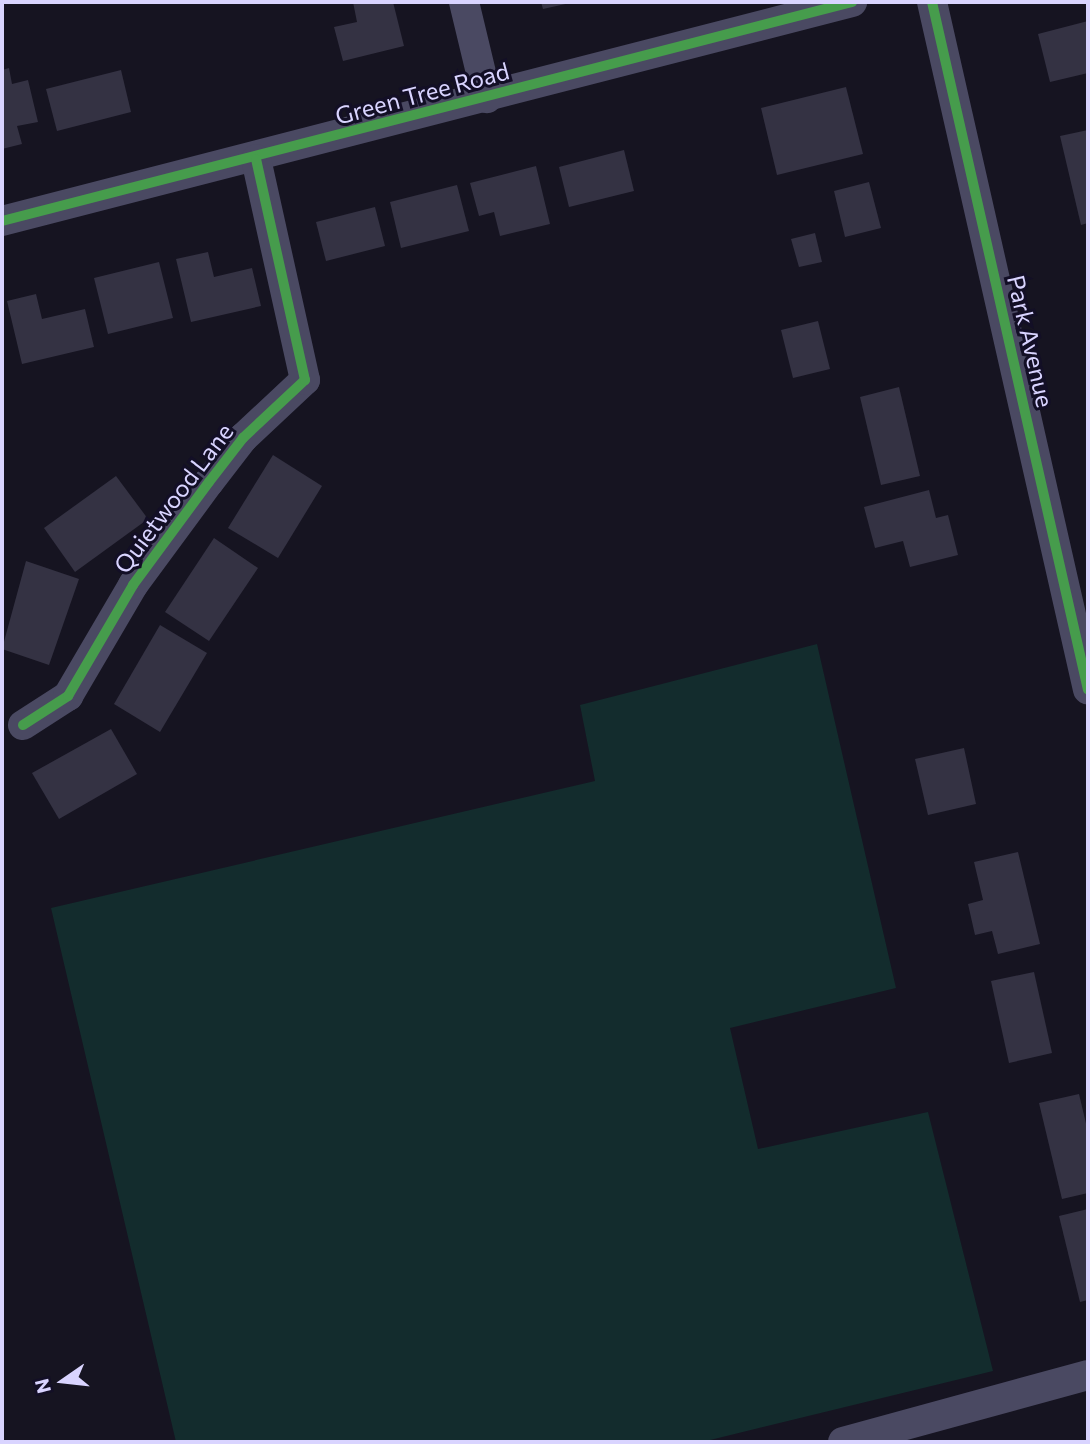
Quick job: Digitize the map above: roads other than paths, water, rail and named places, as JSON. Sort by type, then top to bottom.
[{"type":"street","points":[[464,2],[487,98]]},
{"type":"street","name":"Green Tree Road","points":[[2,221],[256,159],[852,2]]},
{"type":"street","name":"Park Avenue","points":[[932,2],[1088,690]]},
{"type":"street","name":"Quietwood Lane","points":[[23,725],[68,696],[133,585],[218,471],[305,380],[256,159]]},
{"type":"street","points":[[843,1442],[1088,1376]]}]
